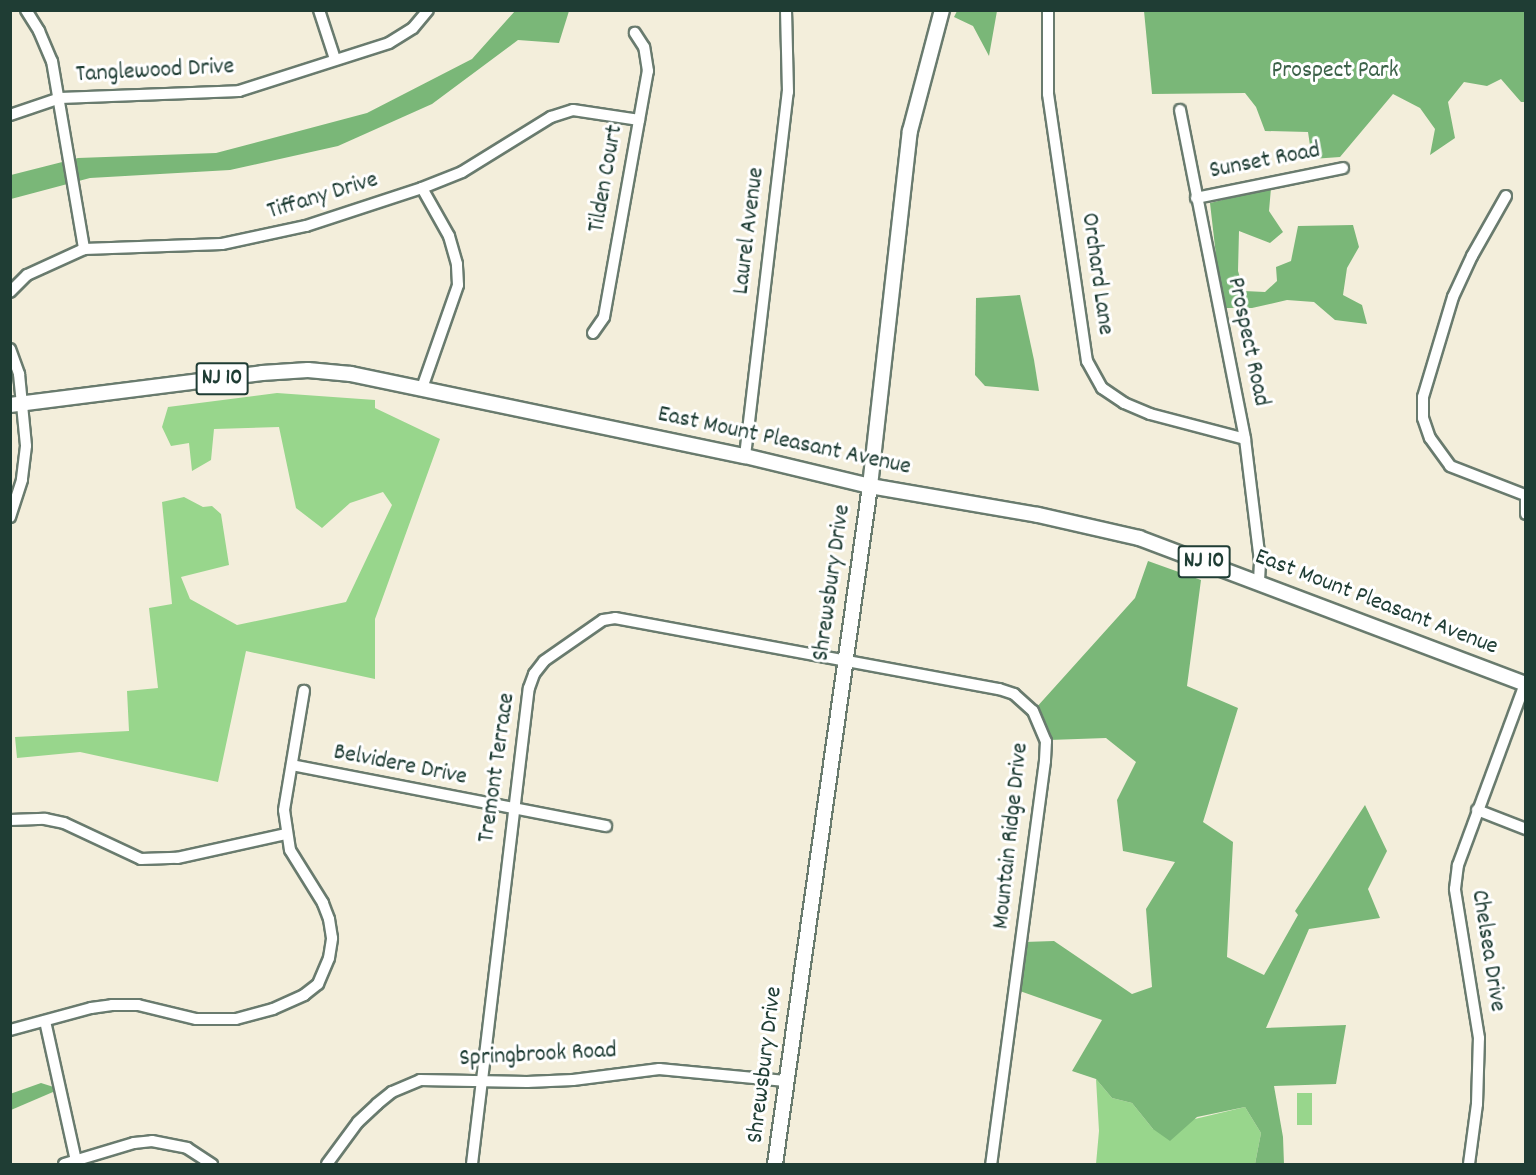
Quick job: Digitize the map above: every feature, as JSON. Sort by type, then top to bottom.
[{"type":"main road","name":"Shrewsbury Drive","points":[[776,1164],[785,1081],[870,486],[910,131],[942,10]]},
{"type":"main road","name":"East Mount Pleasant Avenue","points":[[17,404],[262,373],[308,370],[351,374],[745,456],[870,486],[1094,527],[1139,538],[1525,683]]},
{"type":"street","points":[[26,10],[52,61],[84,249]]},
{"type":"street","points":[[319,10],[335,59]]},
{"type":"street","name":"Tanglewood Drive","points":[[10,115],[60,98],[239,92],[398,39],[413,28],[428,10]]},
{"type":"street","name":"Laurel Avenue","points":[[745,456],[788,92],[786,10]]},
{"type":"street","name":"Orchard Lane","points":[[1048,10],[1048,94],[1087,361],[1102,388],[1124,403],[1150,414],[1245,439]]},
{"type":"street","name":"Tilden Court","points":[[593,333],[604,317],[648,70],[644,47],[635,33]]},
{"type":"street","name":"Tiffany Drive","points":[[10,292],[27,275],[84,249],[222,244],[306,226],[422,188],[471,167],[551,117],[573,110],[639,120]]},
{"type":"street","name":"Prospect Road","points":[[1180,110],[1245,439],[1260,562],[1259,583]]},
{"type":"street","name":"Sunset Road","points":[[1196,198],[1344,168]]},
{"type":"street","points":[[422,188],[449,236],[457,264],[458,285],[422,388]]},
{"type":"street","points":[[1506,196],[1472,256],[1453,297],[1424,397],[1423,418],[1430,438],[1450,466],[1525,495],[1526,514]]},
{"type":"street","points":[[10,349],[19,374],[17,404],[26,446],[22,480],[10,517]]},
{"type":"street","name":"Tremont Terrace","points":[[472,1164],[512,810],[529,688],[534,674],[543,661],[603,620],[627,618],[845,662]]},
{"type":"street","name":"Mountain Ridge Drive","points":[[845,662],[999,689],[1014,694],[1033,711],[1046,741],[1006,1067],[991,1164]]},
{"type":"street","name":"Chelsea Drive","points":[[1469,1164],[1477,1104],[1479,1038],[1455,890],[1458,865],[1525,683]]},
{"type":"street","points":[[10,1030],[91,1008],[112,1005],[138,1005],[196,1019],[236,1019],[273,1009],[304,995],[318,984],[324,974],[332,938],[329,919],[323,903],[299,866],[286,834],[284,810],[304,692]]},
{"type":"street","name":"Belvidere Drive","points":[[292,765],[512,810],[606,826]]},
{"type":"street","points":[[1477,810],[1526,829]]},
{"type":"street","points":[[10,820],[45,819],[64,823],[141,859],[177,858],[286,834]]},
{"type":"street","points":[[45,1021],[76,1161]]},
{"type":"street","name":"Springbrook Road","points":[[327,1164],[358,1122],[377,1104],[409,1083],[420,1080],[481,1082],[573,1080],[659,1069],[785,1081]]},
{"type":"street","points":[[64,1164],[134,1143],[152,1141],[187,1148],[212,1164]]},
{"type":"green space","points":[[515,11],[569,11],[559,43],[518,40],[432,104],[338,146],[230,170],[90,178],[11,199],[11,175],[78,158],[216,153],[367,113],[472,59]]},
{"type":"green space","points":[[957,11],[997,11],[989,56],[973,26],[954,17]]},
{"type":"green space","name":"Prospect Park","points":[[1144,11],[1525,11],[1525,102],[1521,102],[1501,79],[1487,86],[1464,82],[1448,102],[1455,138],[1430,155],[1435,129],[1420,108],[1393,94],[1340,157],[1312,159],[1308,132],[1265,131],[1256,107],[1245,93],[1152,94]]},
{"type":"green space","points":[[1271,188],[1269,211],[1283,232],[1270,243],[1239,231],[1238,271],[1244,291],[1265,292],[1277,281],[1276,267],[1291,261],[1298,226],[1353,225],[1359,247],[1347,268],[1343,295],[1362,305],[1367,324],[1335,320],[1314,302],[1287,300],[1252,308],[1222,308],[1210,203]]},
{"type":"green space","points":[[1020,295],[1039,391],[985,386],[975,375],[976,298]]},
{"type":"green space","points":[[277,393],[375,400],[375,408],[440,439],[375,619],[375,679],[246,651],[218,782],[80,752],[17,758],[15,737],[129,731],[127,691],[158,688],[149,608],[172,604],[162,502],[184,497],[203,507],[212,506],[221,514],[229,565],[181,577],[190,599],[237,625],[346,602],[392,505],[383,492],[350,503],[322,528],[296,508],[279,427],[214,429],[211,460],[192,471],[189,443],[171,446],[162,427],[168,407]]},
{"type":"green space","points":[[1148,561],[1201,580],[1187,686],[1238,708],[1203,822],[1233,842],[1227,957],[1264,975],[1298,915],[1295,911],[1365,805],[1387,851],[1368,889],[1380,918],[1309,929],[1266,1028],[1346,1025],[1336,1084],[1274,1086],[1283,1137],[1284,1164],[1255,1164],[1261,1133],[1245,1107],[1197,1117],[1170,1141],[1153,1129],[1132,1103],[1112,1098],[1096,1079],[1072,1071],[1102,1020],[1017,990],[1024,942],[1054,941],[1132,994],[1152,987],[1146,909],[1175,862],[1123,851],[1117,800],[1136,762],[1106,738],[1049,740],[1035,709],[1135,598]]},
{"type":"green space","points":[[1096,1079],[1112,1098],[1132,1103],[1153,1129],[1245,1107],[1261,1133],[1255,1164],[1096,1164],[1099,1131]]},
{"type":"green space","points":[[41,1083],[60,1089],[11,1110],[10,1094]]},
{"type":"green space","points":[[1297,1093],[1312,1093],[1312,1125],[1297,1125]]}]
